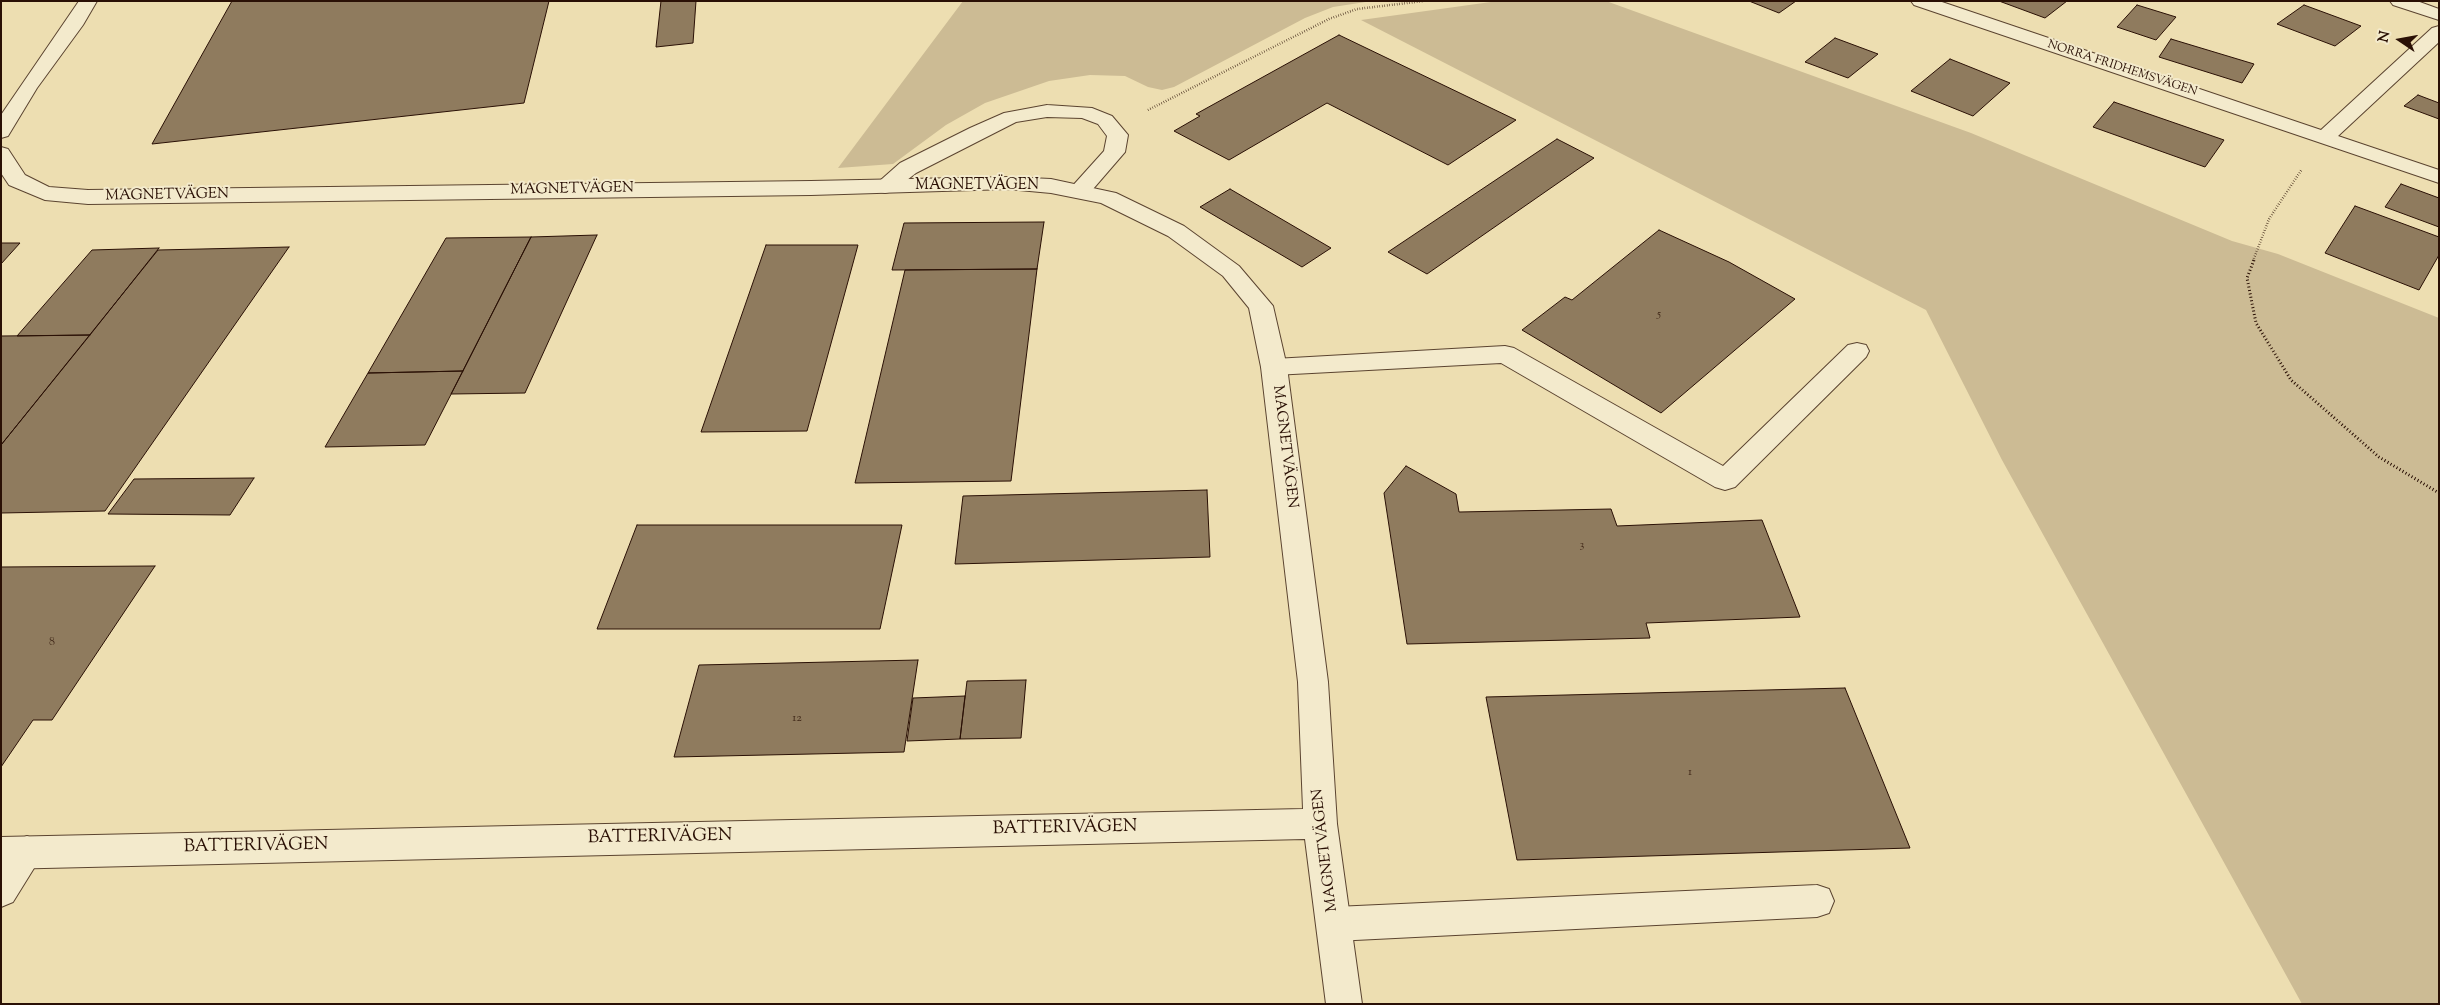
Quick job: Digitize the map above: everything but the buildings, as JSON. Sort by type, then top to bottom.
[{"type":"street","points":[[1,132],[28,87],[74,25],[88,1]]},
{"type":"street","name":"NORRA FRIDHEMSVÄGEN","points":[[1920,1],[2439,177]]},
{"type":"street","points":[[2399,1],[2439,15]]},
{"type":"street","points":[[2325,137],[2439,32]]},
{"type":"street","points":[[885,186],[908,168],[1011,117],[1047,111],[1085,112],[1106,120],[1118,135],[1114,152],[1079,191]]},
{"type":"street","name":"MAGNETVÄGEN","points":[[1,153],[2,158],[17,180],[45,193],[88,197],[1008,183],[1079,191],[1108,198],[1176,231],[1231,272],[1261,306],[1274,367],[1313,682],[1320,824],[1335,924],[1344,1004]]},
{"type":"street","points":[[1274,367],[1505,354],[1725,480],[1857,351]]},
{"type":"street","name":"BATTERIVÄGEN","points":[[14,853],[1320,824]]},
{"type":"street","points":[[1,891],[14,853]]},
{"type":"street","points":[[1335,924],[1817,901]]},
{"type":"path","points":[[1112,128],[1329,19],[1357,9],[1424,1]]},
{"type":"path","points":[[2325,137],[2268,219],[2247,278],[2256,323],[2291,380],[2379,457],[2439,493]]},
{"type":"shaded area","points":[[963,1],[1372,1],[1333,7],[1305,18],[1174,87],[1162,90],[1148,87],[1125,76],[1090,75],[1049,81],[985,103],[946,125],[893,164],[838,168]]},
{"type":"shaded area","points":[[1498,1],[1606,1],[1971,133],[2232,241],[2278,254],[2439,318],[2439,1004],[2302,1004],[2002,460],[1926,310],[1361,20]]}]
